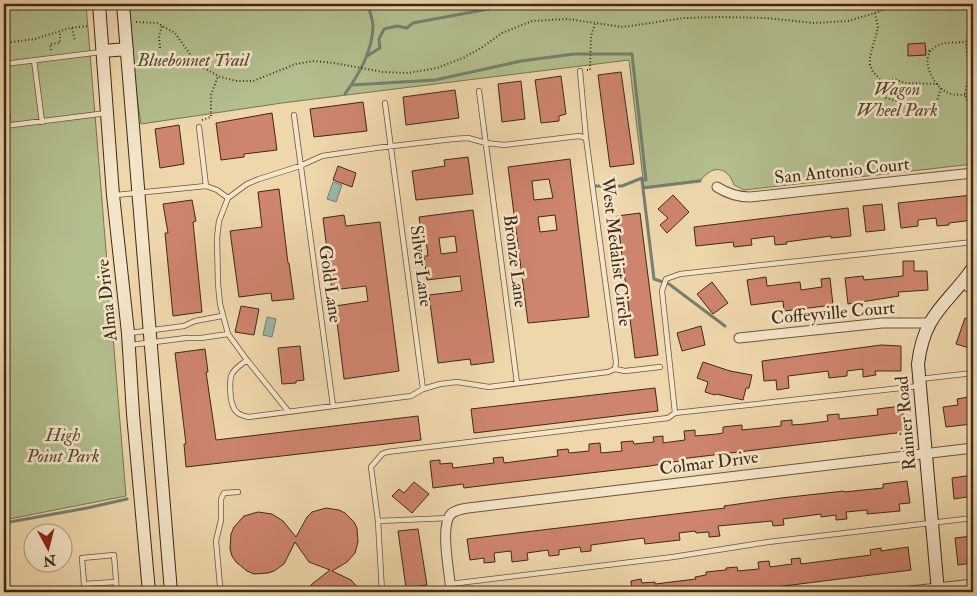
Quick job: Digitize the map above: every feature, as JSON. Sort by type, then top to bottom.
[{"type":"main road","name":"Alma Drive","points":[[99,4],[113,195],[129,339],[133,414],[149,592]]},
{"type":"main road","points":[[123,4],[171,592]]},
{"type":"main road","points":[[102,52],[127,49]]},
{"type":"main road","name":"Rainier Road","points":[[937,590],[918,364],[929,323],[942,304],[963,282],[973,268]]},
{"type":"street","name":"San Antonio Court","points":[[717,186],[737,196],[750,197],[973,173]]},
{"type":"street","points":[[963,282],[973,291]]},
{"type":"street","name":"Coffeyville Court","points":[[739,338],[882,323],[929,323]]},
{"type":"street","name":"Colmar Drive","points":[[450,516],[456,510],[468,508],[973,448]]},
{"type":"street","points":[[450,516],[446,523],[446,536],[451,588]]},
{"type":"street","points":[[902,592],[937,590],[973,584]]},
{"type":"lane","points":[[4,64],[102,52]]},
{"type":"lane","points":[[34,60],[42,122]]},
{"type":"lane","name":"West Medalist Circle","points":[[580,71],[586,138],[607,288],[616,362],[615,369]]},
{"type":"lane","points":[[4,89],[6,126],[107,113]]},
{"type":"lane","name":"Bronze Lane","points":[[479,92],[517,383]]},
{"type":"lane","name":"Silver Lane","points":[[385,103],[423,388]]},
{"type":"lane","name":"Gold Lane","points":[[294,115],[333,406]]},
{"type":"lane","points":[[199,126],[206,186]]},
{"type":"lane","points":[[288,411],[228,334],[222,316],[218,284],[217,238],[219,221],[228,198],[253,182],[300,166],[322,156],[468,138],[486,143],[504,144],[579,136],[586,138]]},
{"type":"lane","points":[[113,195],[206,186],[217,190],[228,198]]},
{"type":"lane","points":[[675,413],[662,291],[666,279],[680,274],[973,242]]},
{"type":"lane","points":[[129,339],[150,337],[195,321],[222,316]]},
{"type":"lane","points":[[129,339],[150,337],[201,338],[228,334]]},
{"type":"lane","points":[[247,360],[232,375],[230,382],[232,406],[237,412],[248,417],[411,396],[423,388],[440,384],[457,382],[489,387],[608,372],[615,369],[625,371],[660,367]]},
{"type":"lane","points":[[382,592],[378,521],[371,467],[382,454],[387,452],[668,418],[675,413],[920,383],[973,373]]},
{"type":"lane","points":[[217,592],[220,586],[216,541],[221,520],[221,499],[224,493],[238,492]]},
{"type":"lane","points":[[378,521],[450,516]]},
{"type":"lane","points":[[451,588],[754,544],[973,518]]},
{"type":"lane","points":[[116,582],[84,584],[82,558],[114,555],[117,592]]},
{"type":"path","points":[[132,22],[157,23],[175,33],[197,64],[218,76],[237,81],[253,81],[296,64],[313,61],[372,70],[408,73],[436,68],[463,58],[502,33],[532,21],[567,19],[623,28],[684,18],[720,17],[766,18],[814,23],[848,21],[900,4]]},
{"type":"path","points":[[973,10],[966,42],[969,72],[965,95],[973,116]]},
{"type":"path","points":[[875,13],[878,28],[870,57],[870,65],[873,72],[882,82],[886,98],[933,109],[936,107],[941,88]]},
{"type":"path","points":[[580,71],[590,70],[591,36],[596,24]]},
{"type":"path","points":[[4,43],[35,39],[72,28],[93,26]]},
{"type":"path","points":[[160,48],[159,36],[162,26]]},
{"type":"path","points":[[72,28],[75,41]]},
{"type":"path","points":[[52,58],[50,44],[60,43],[60,32]]},
{"type":"path","points":[[965,95],[950,94],[941,88],[928,69],[928,62],[931,51],[935,46],[948,42],[966,42]]},
{"type":"path","points":[[925,50],[931,51]]},
{"type":"path","points":[[199,126],[202,118],[211,117],[211,95],[218,76]]},
{"type":"path","points":[[882,82],[894,79],[905,83],[938,84]]},
{"type":"green space","name":"High Point Park","points":[[4,4],[86,4],[126,496],[4,520]]},
{"type":"green space","points":[[129,4],[973,4],[973,164],[744,190],[734,185],[728,174],[724,171],[715,170],[701,180],[644,187],[629,60],[282,103],[141,124],[136,91]]},
{"type":"water","points":[[333,182],[342,185],[336,202],[327,199]]},
{"type":"water","points":[[267,317],[276,319],[272,337],[263,335]]},
{"type":"building","points":[[925,43],[926,55],[908,56],[908,44]]},
{"type":"building","points":[[621,72],[634,164],[610,167],[598,75]]},
{"type":"building","points":[[561,76],[566,114],[559,116],[559,121],[541,123],[535,80]]},
{"type":"building","points":[[521,81],[525,119],[502,122],[498,84]]},
{"type":"building","points":[[455,90],[459,118],[406,125],[403,97]]},
{"type":"building","points":[[363,102],[367,131],[314,137],[310,109]]},
{"type":"building","points":[[272,113],[277,150],[244,154],[244,157],[221,160],[216,123]]},
{"type":"building","points":[[179,125],[184,164],[160,168],[155,129]]},
{"type":"building","points":[[468,157],[473,194],[416,200],[412,171],[445,166],[444,160]]},
{"type":"building","points":[[570,159],[589,317],[528,323],[508,167]],"holes":[[[549,179],[553,198],[534,200],[532,181]],[[555,215],[557,230],[540,232],[538,217]]]},
{"type":"building","points":[[338,166],[356,173],[352,187],[333,180]]},
{"type":"building","points":[[279,189],[294,299],[272,301],[271,293],[239,297],[230,231],[262,227],[258,192]]},
{"type":"building","points":[[673,195],[689,212],[667,233],[660,225],[668,218],[658,209]]},
{"type":"building","points":[[972,195],[973,220],[937,226],[936,218],[918,220],[918,226],[901,228],[898,203]]},
{"type":"building","points":[[192,200],[196,221],[193,222],[202,312],[173,316],[165,233],[168,233],[163,204]]},
{"type":"building","points":[[882,204],[885,230],[866,232],[863,206]]},
{"type":"building","points":[[848,208],[851,236],[831,238],[831,236],[775,245],[774,236],[751,239],[752,245],[734,247],[733,242],[696,246],[694,227]]},
{"type":"building","points":[[473,210],[494,362],[471,365],[470,359],[438,363],[429,295],[462,291],[460,276],[427,280],[424,256],[428,256],[426,240],[422,240],[419,217]],"holes":[[[455,236],[457,252],[441,254],[439,238]]]},
{"type":"building","points":[[640,213],[658,355],[635,358],[617,216]]},
{"type":"building","points":[[344,215],[346,226],[380,222],[399,371],[344,379],[335,306],[368,301],[366,286],[332,290],[323,218]]},
{"type":"building","points":[[903,261],[914,261],[914,271],[927,271],[928,290],[898,292],[899,296],[848,304],[845,278],[863,276],[864,280],[903,276]]},
{"type":"building","points":[[766,277],[767,286],[800,282],[801,290],[822,287],[821,279],[830,278],[833,305],[784,311],[783,301],[751,305],[747,280]]},
{"type":"building","points":[[712,282],[728,303],[713,314],[697,294]]},
{"type":"building","points":[[241,306],[259,309],[254,335],[235,332]]},
{"type":"building","points":[[965,318],[973,321],[973,349],[956,344]]},
{"type":"building","points":[[701,326],[705,345],[682,351],[677,333]]},
{"type":"building","points":[[881,345],[901,346],[901,371],[875,371],[876,375],[863,377],[863,369],[847,371],[847,376],[829,378],[828,371],[788,376],[789,388],[777,390],[776,380],[764,381],[762,361]]},
{"type":"building","points":[[300,346],[304,380],[296,381],[296,383],[282,384],[278,348]]},
{"type":"building","points":[[205,349],[208,372],[206,372],[216,440],[418,416],[421,440],[186,467],[184,444],[186,444],[175,353]]},
{"type":"building","points":[[703,362],[730,371],[752,375],[749,388],[746,388],[743,400],[705,392],[708,382],[697,378]]},
{"type":"building","points":[[655,388],[658,411],[474,433],[471,409]]},
{"type":"building","points":[[968,397],[972,424],[946,427],[943,407],[958,405],[957,399]]},
{"type":"building","points":[[902,406],[905,432],[680,459],[680,461],[650,466],[464,488],[463,484],[433,488],[430,461],[440,460],[440,464],[452,463],[453,468],[494,463],[493,458],[503,457],[504,463],[558,456],[557,450],[568,449],[569,453],[589,451],[589,444],[600,443],[601,453],[622,451],[621,442],[633,441],[634,444],[654,442],[653,437],[663,436],[663,443],[685,440],[684,431],[695,430],[695,436],[723,433],[723,427],[742,425],[742,430],[781,426],[781,421],[792,420],[792,425],[805,424],[828,421],[827,415],[839,414],[839,419],[878,415],[877,409]]},
{"type":"building","points":[[973,475],[973,496],[954,499],[952,478]]},
{"type":"building","points":[[907,481],[910,503],[899,504],[900,511],[867,514],[867,510],[846,512],[847,519],[836,520],[836,515],[821,517],[821,514],[783,519],[784,525],[773,526],[772,521],[718,526],[720,536],[709,537],[709,532],[679,533],[680,540],[645,544],[644,538],[591,545],[591,551],[581,552],[580,547],[559,550],[559,555],[549,556],[548,550],[527,553],[528,560],[512,562],[511,551],[494,553],[495,562],[484,563],[484,558],[470,560],[467,539],[725,508],[724,506],[781,498],[883,488],[883,484]]},
{"type":"building","points":[[414,482],[429,494],[412,513],[392,496],[399,489],[404,493]]},
{"type":"building","points":[[326,508],[345,513],[357,528],[358,542],[355,553],[347,562],[332,571],[351,580],[362,592],[306,592],[312,584],[330,570],[309,562],[295,542],[284,564],[268,573],[254,574],[247,571],[232,556],[230,549],[231,534],[234,527],[244,516],[258,512],[272,514],[283,521],[296,537],[307,517],[312,512]]},
{"type":"building","points":[[418,529],[427,585],[406,588],[398,531]]},
{"type":"building","points":[[973,536],[973,563],[958,565],[955,538]]},
{"type":"building","points":[[908,547],[911,570],[736,592],[632,592],[631,581],[641,579],[642,583],[655,582],[655,584],[696,579],[695,577],[706,575],[706,572],[726,570],[726,568],[737,567],[738,571],[759,569],[758,562],[769,561],[770,567],[792,564],[791,559],[800,558],[801,564],[871,555],[870,550],[881,548],[881,551]]},
{"type":"waterway","points":[[345,94],[360,71],[370,45],[373,27],[368,4]]},
{"type":"waterway","points":[[367,56],[380,48],[379,39],[384,29],[397,26],[407,28],[413,23],[515,4]]},
{"type":"waterway","points":[[352,85],[435,80],[521,61],[574,54],[632,54],[646,180],[642,180],[654,279],[669,284],[725,326]]},
{"type":"waterway","points":[[593,186],[622,186],[642,178],[642,180]]},
{"type":"waterway","points":[[643,188],[700,181]]},
{"type":"waterway","points":[[4,523],[127,499]]},
{"type":"park label","name":"Bluebonnet Trail","points":[[193,60]]},
{"type":"park label","name":"Wagon Wheel Park","points":[[897,99]]}]
